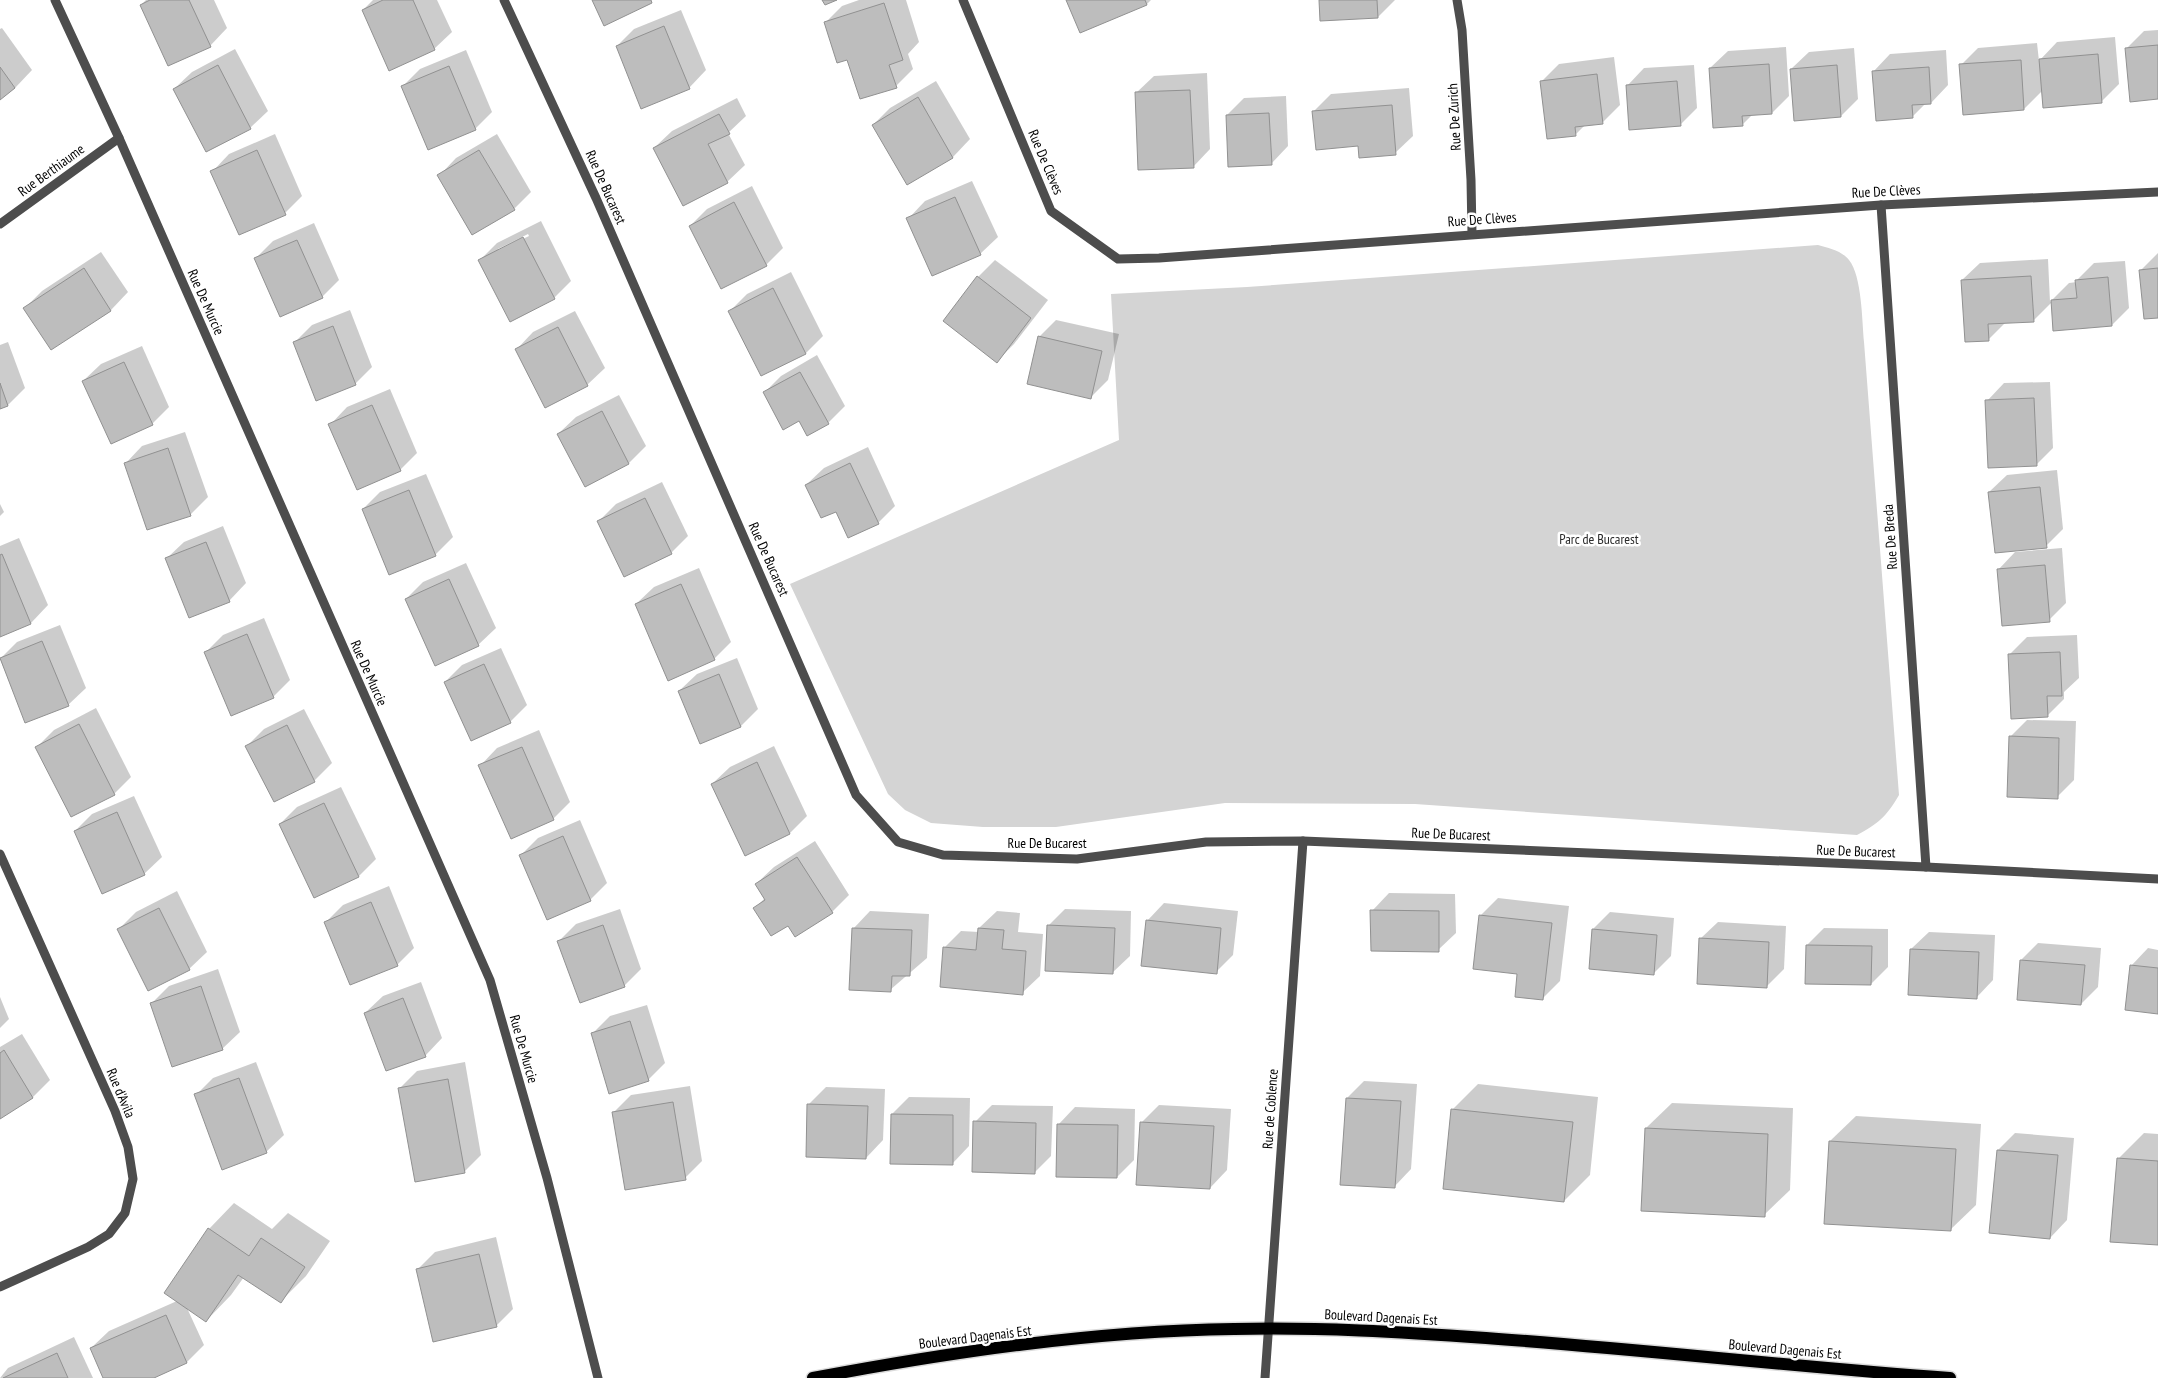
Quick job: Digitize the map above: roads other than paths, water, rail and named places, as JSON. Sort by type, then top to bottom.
[{"type":"main road","name":"Boulevard Dagenais Est","points":[[813,1378],[950,1355],[1095,1338],[1191,1331],[1268,1329],[1400,1332],[1556,1343],[1950,1378]]},
{"type":"street","name":"Rue De Murcie","points":[[55,0],[119,138],[490,980],[547,1178],[598,1378]]},
{"type":"street","name":"Rue De Bucarest","points":[[504,0],[596,198],[856,794],[898,842],[942,856],[1076,859],[1206,842],[1302,841],[1926,867],[2158,879]]},
{"type":"street","name":"Rue De Clèves","points":[[963,0],[1051,211],[1118,259],[1159,258],[1881,205],[2158,192]]},
{"type":"street","name":"Rue De Zurich","points":[[1457,0],[1463,39],[1472,234]]},
{"type":"street","name":"Rue Berthiaume","points":[[0,224],[119,138]]},
{"type":"street","name":"Rue De Breda","points":[[1881,205],[1926,867]]},
{"type":"street","name":"Rue de Coblence","points":[[1265,1378],[1302,841]]},
{"type":"street","name":"Rue d'Avila","points":[[0,854],[115,1111],[128,1147],[133,1179],[125,1213],[108,1234],[88,1247],[0,1287]]},
{"type":"park label","name":"Parc de Bucarest","points":[[1599,539]]}]
